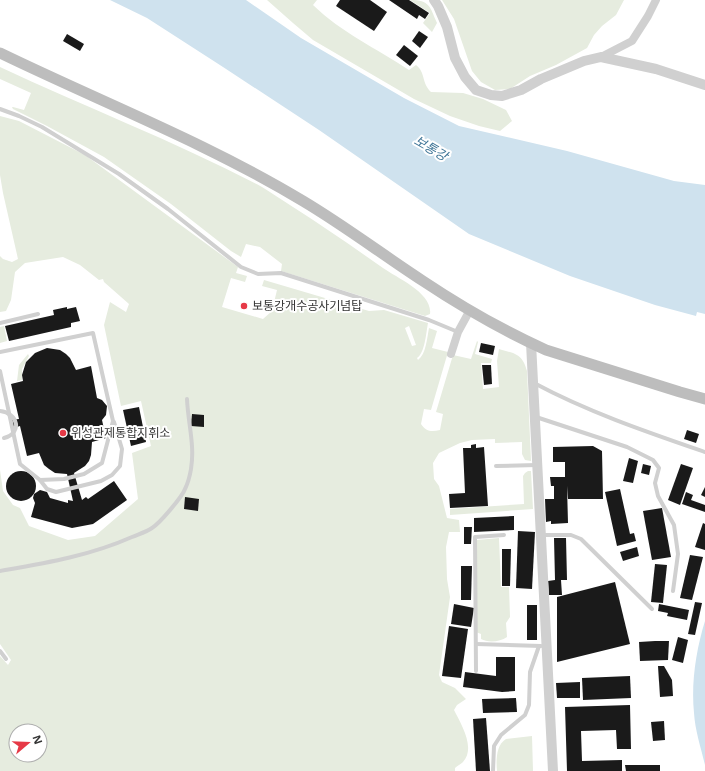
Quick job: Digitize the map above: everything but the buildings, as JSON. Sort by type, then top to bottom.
[{"type":"main road","points":[[0,53],[168,131],[262,177],[304,201],[424,282],[470,310],[531,343],[561,354],[705,399]]},
{"type":"street","points":[[434,0],[447,27],[455,58],[465,77],[476,90],[491,95],[502,96],[521,90],[542,79],[584,61],[601,57],[632,41],[656,0]]},
{"type":"street","points":[[601,57],[656,69],[705,85]]},
{"type":"street","points":[[451,354],[458,332],[470,310]]},
{"type":"street","points":[[531,343],[541,535],[543,646],[553,771]]},
{"type":"lane","points":[[0,109],[42,127],[119,174],[168,209],[241,267],[258,274],[281,274],[429,320],[458,332]]},
{"type":"lane","points":[[0,323],[38,314]]},
{"type":"lane","points":[[0,352],[93,333],[122,449],[120,466],[112,475],[101,481],[56,492],[47,489],[40,480],[20,464],[0,371]]},
{"type":"lane","points":[[533,383],[561,398],[650,433],[705,452]]},
{"type":"lane","points":[[0,571],[62,560],[103,549],[153,528],[185,490],[191,470],[193,451],[187,399]]},
{"type":"lane","points":[[0,411],[11,414],[15,419],[16,428],[15,433],[11,436],[2,438]]},
{"type":"lane","points":[[535,417],[627,447],[653,460],[658,468],[655,483],[658,496],[674,525],[678,554],[673,591]]},
{"type":"lane","points":[[40,480],[64,479],[84,474],[102,462],[114,421]]},
{"type":"lane","points":[[496,466],[538,465]]},
{"type":"lane","points":[[476,671],[475,536],[504,534]]},
{"type":"lane","points":[[541,535],[571,534],[581,539],[652,609]]},
{"type":"lane","points":[[476,644],[543,646],[530,672],[529,705],[525,715],[501,735],[494,746],[493,771]]},
{"type":"lane","points":[[0,651],[6,659]]},
{"type":"shaded area","points":[[267,0],[317,0],[313,5],[347,32],[409,70],[416,65],[421,71],[426,85],[431,92],[463,93],[483,99],[506,110],[512,121],[500,131],[479,126],[450,116],[414,99],[313,40]]},
{"type":"shaded area","points":[[410,0],[422,1],[431,9],[437,23],[432,32],[423,23],[430,13]]},
{"type":"shaded area","points":[[442,0],[624,0],[616,15],[602,26],[594,35],[587,48],[556,65],[530,76],[510,89],[495,90],[481,82],[472,71],[454,19]]},
{"type":"shaded area","points":[[0,67],[165,140],[262,187],[413,287],[426,299],[430,314],[425,316],[281,271],[282,264],[260,247],[246,244],[241,257],[231,251],[171,204],[104,157],[13,109],[12,107],[24,110],[31,93],[0,79]]},
{"type":"shaded area","points":[[0,116],[19,121],[85,155],[238,267],[236,273],[247,276],[245,282],[231,278],[222,307],[263,319],[272,311],[277,290],[262,286],[264,280],[369,311],[384,310],[428,323],[422,352],[417,358],[418,360],[423,354],[429,328],[437,331],[432,348],[448,352],[431,410],[424,409],[421,424],[429,431],[440,430],[443,414],[436,412],[453,355],[471,359],[477,341],[478,342],[475,354],[492,359],[491,363],[481,363],[483,389],[499,387],[497,361],[499,349],[514,353],[520,357],[527,371],[531,461],[525,460],[522,454],[522,442],[495,443],[495,439],[472,440],[460,443],[439,453],[433,463],[434,479],[439,486],[447,518],[459,520],[460,532],[449,532],[446,547],[447,579],[450,597],[439,675],[442,682],[455,688],[466,699],[457,705],[454,710],[468,743],[467,756],[463,762],[455,768],[455,771],[0,771],[0,656],[8,665],[11,660],[0,644],[0,470],[3,491],[13,505],[20,508],[29,526],[68,540],[95,536],[138,499],[132,453],[151,446],[141,401],[121,406],[104,325],[110,302],[126,312],[129,304],[104,282],[103,279],[99,280],[80,265],[63,257],[25,263],[15,272],[11,300],[6,311],[0,312],[0,256],[3,259],[12,262],[18,259],[0,175]],"holes":[[[409,326],[416,345],[412,346],[405,328]]]},
{"type":"shaded area","points":[[4,326],[7,341],[0,343],[0,327]]},
{"type":"shaded area","points":[[28,354],[29,356],[22,369],[22,380],[17,381],[19,365]]},
{"type":"shaded area","points":[[528,471],[531,471],[533,509],[450,515],[450,509],[524,504],[523,476]]},
{"type":"shaded area","points":[[499,538],[501,587],[509,587],[510,617],[506,623],[507,637],[498,641],[490,641],[481,639],[481,634],[476,632],[477,540]]},
{"type":"shaded area","points":[[532,736],[533,771],[497,771],[498,749],[506,739]]},
{"type":"water","name":"보통강","points":[[110,0],[246,0],[301,38],[404,98],[459,126],[567,151],[674,181],[705,185],[705,314],[697,312],[696,316],[655,305],[570,276],[469,234],[319,130],[223,67],[147,18]]},
{"type":"water","points":[[705,621],[705,765],[698,739],[694,713],[693,690],[699,643]]},
{"type":"place","name":"보통강개수공사기념탑","points":[[244,306]]},
{"type":"place","name":"위성관제통합지휘소","points":[[63,433]]}]
